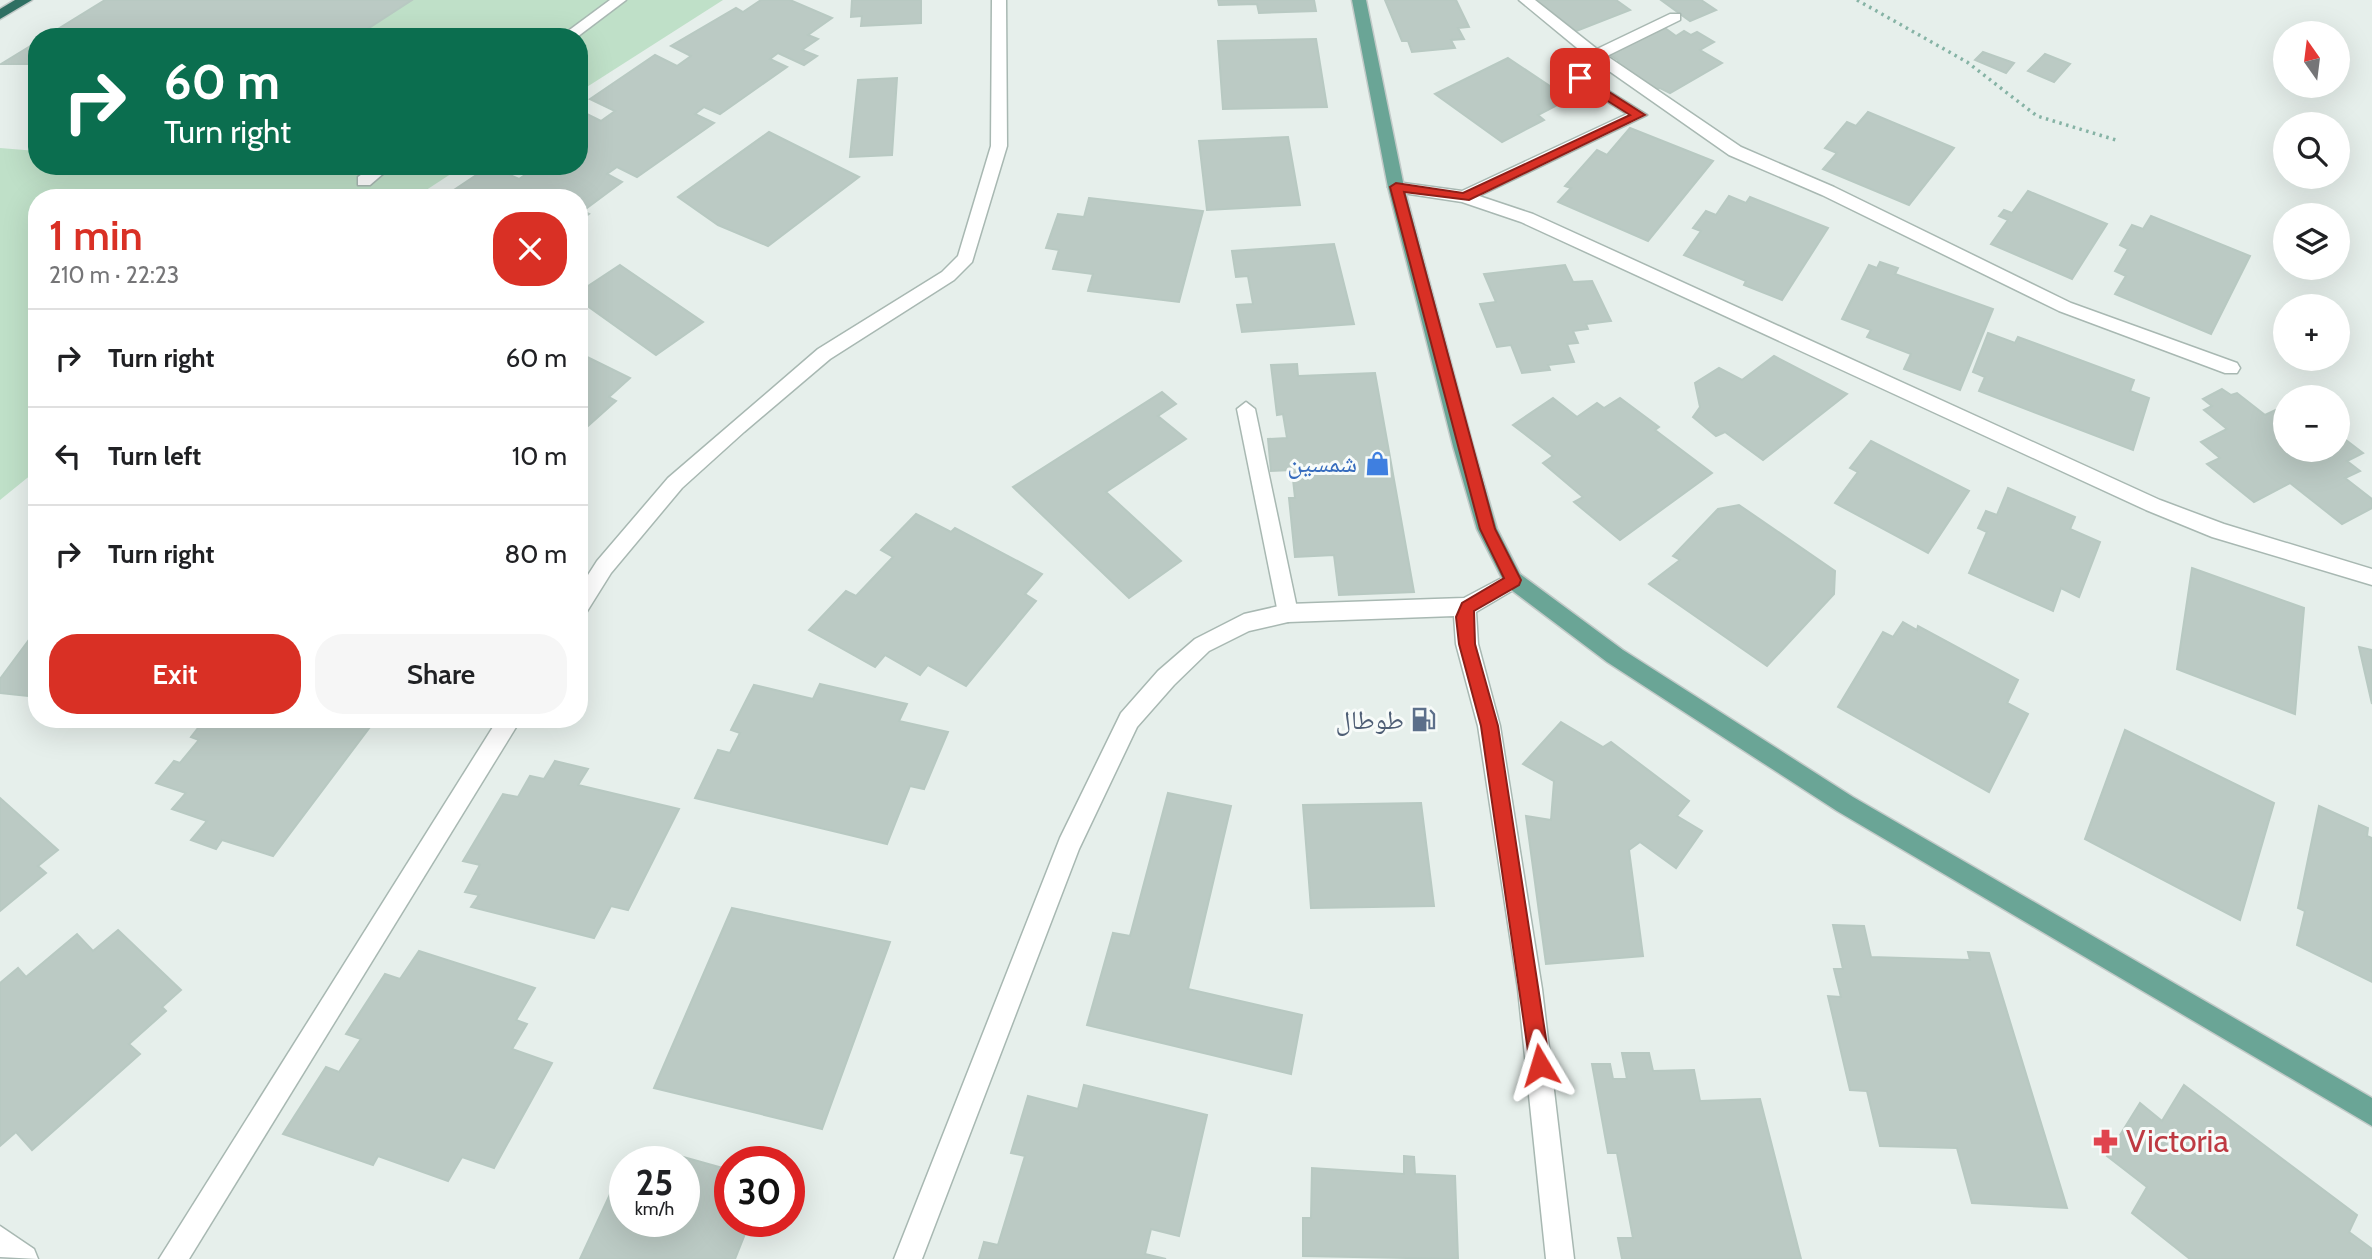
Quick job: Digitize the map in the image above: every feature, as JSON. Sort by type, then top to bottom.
[{"type":"highway","points":[[0,15],[25,0]]},
{"type":"main road","points":[[1359,0],[1396,187],[1480,505],[1487,529],[1513,580],[1615,656],[1845,804],[2372,1113]]},
{"type":"street","points":[[580,28],[619,0]]},
{"type":"street","points":[[588,593],[604,567],[676,483],[737,427],[824,354],[948,276],[965,258],[999,146],[999,0]]},
{"type":"street","points":[[1526,0],[1596,55],[1735,151],[1828,191],[1990,273],[2065,307],[2231,368]]},
{"type":"street","points":[[1596,55],[1675,17]]},
{"type":"street","points":[[1464,197],[1639,115],[1580,78]]},
{"type":"street","points":[[364,180],[371,175]]},
{"type":"street","points":[[1396,187],[1464,197],[1527,218],[2153,505],[2219,531],[2372,577]]},
{"type":"street","points":[[1246,409],[1288,613]]},
{"type":"street","points":[[908,1259],[1068,846],[1129,720],[1166,678],[1202,645],[1244,622],[1288,613],[1467,607],[1513,580]]},
{"type":"street","points":[[1467,607],[1464,617],[1467,644],[1489,726],[1530,989],[1560,1259]]},
{"type":"street","points":[[173,1259],[504,728]]},
{"type":"street","points":[[0,1240],[24,1259]]},
{"type":"path","points":[[1857,0],[1967,62],[2037,116],[2116,140]]},
{"type":"green space","points":[[408,0],[723,0],[588,86],[588,28],[365,28]]},
{"type":"green space","points":[[0,148],[28,150],[28,175],[449,175],[428,189],[28,189],[28,477],[0,500]]},
{"type":"building","points":[[105,0],[412,0],[369,28],[60,28]]},
{"type":"building","points":[[761,0],[790,0],[832,18],[808,35],[818,39],[802,50],[817,56],[804,65],[778,53],[770,59],[787,67],[720,114],[704,107],[695,114],[714,123],[637,177],[617,167],[607,174],[622,182],[588,207],[588,189],[456,189],[476,175],[510,175],[519,179],[525,175],[588,175],[588,114],[601,121],[615,111],[590,99],[655,55],[677,66],[691,56],[671,46],[736,8],[743,12]]},
{"type":"building","points":[[852,0],[921,0],[921,23],[861,26],[862,16],[851,17]]},
{"type":"building","points":[[1218,0],[1314,0],[1316,11],[1259,13],[1257,4],[1219,5]]},
{"type":"building","points":[[1385,0],[1456,0],[1469,27],[1458,28],[1464,39],[1451,40],[1455,48],[1412,52],[1408,41],[1402,41]]},
{"type":"building","points":[[1535,0],[1616,0],[1630,10],[1576,31]]},
{"type":"building","points":[[1661,0],[1701,0],[1716,10],[1690,21]]},
{"type":"building","points":[[1665,28],[1676,36],[1684,31],[1691,35],[1697,32],[1714,42],[1700,50],[1722,63],[1670,93],[1657,89],[1615,64],[1619,61],[1607,53],[1653,29],[1658,32]]},
{"type":"building","points":[[1316,39],[1327,107],[1223,109],[1218,41]]},
{"type":"building","points":[[28,48],[28,64],[1,64]]},
{"type":"building","points":[[1983,52],[2014,63],[2006,73],[1975,60]]},
{"type":"building","points":[[2045,54],[2070,64],[2054,82],[2028,71]]},
{"type":"building","points":[[1508,58],[1569,99],[1538,115],[1544,120],[1502,142],[1435,94]]},
{"type":"building","points":[[897,78],[892,155],[850,157],[858,80]]},
{"type":"building","points":[[1868,112],[1954,148],[1909,205],[1823,169],[1837,153],[1825,148],[1847,122],[1856,126]]},
{"type":"building","points":[[1630,128],[1713,161],[1648,241],[1558,202],[1571,188],[1565,186],[1597,150],[1607,155]]},
{"type":"building","points":[[769,132],[859,177],[768,246],[718,225],[678,197]]},
{"type":"building","points":[[1288,137],[1300,205],[1207,210],[1199,141]]},
{"type":"building","points":[[2028,191],[2107,224],[2072,279],[1991,244],[2008,220],[1999,216],[2004,210],[2012,213]]},
{"type":"building","points":[[1729,196],[1746,203],[1750,197],[1828,228],[1782,300],[1744,285],[1746,281],[1684,255],[1701,231],[1693,228],[1706,211],[1716,215]]},
{"type":"building","points":[[1089,198],[1203,211],[1179,302],[1088,291],[1093,274],[1053,269],[1059,250],[1046,248],[1058,214],[1084,217]]},
{"type":"building","points":[[2151,216],[2250,256],[2211,334],[2115,294],[2126,276],[2115,271],[2128,249],[2120,245],[2132,225],[2143,229]]},
{"type":"building","points":[[1334,244],[1354,324],[1242,332],[1237,305],[1253,304],[1248,276],[1236,277],[1232,251]]},
{"type":"building","points":[[1880,262],[1898,268],[1895,274],[1993,309],[1960,390],[1904,369],[1911,354],[1867,337],[1871,330],[1842,319],[1869,265],[1877,268]]},
{"type":"building","points":[[620,265],[703,322],[656,355],[588,306],[588,286]]},
{"type":"building","points":[[1565,265],[1573,282],[1592,281],[1611,321],[1586,324],[1588,329],[1573,331],[1578,343],[1567,344],[1574,362],[1548,365],[1550,370],[1522,373],[1511,345],[1497,347],[1480,304],[1496,302],[1484,274]]},
{"type":"building","points":[[1988,333],[2015,343],[2018,337],[2134,380],[2130,391],[2149,398],[2133,450],[1979,391],[1985,377],[1973,372]]},
{"type":"building","points":[[1774,356],[1847,394],[1763,460],[1725,432],[1716,436],[1693,417],[1700,407],[1695,383],[1719,368],[1742,380]]},
{"type":"building","points":[[588,357],[630,378],[609,397],[616,401],[588,426]]},
{"type":"building","points":[[1297,364],[1298,376],[1375,373],[1414,592],[1339,595],[1334,555],[1295,557],[1289,498],[1295,498],[1292,470],[1271,471],[1268,439],[1287,438],[1283,414],[1277,415],[1271,365]]},
{"type":"building","points":[[2222,389],[2231,395],[2237,393],[2265,415],[2273,411],[2273,462],[2348,462],[2360,471],[2345,478],[2372,499],[2372,508],[2342,524],[2290,483],[2254,502],[2207,464],[2220,458],[2201,442],[2227,429],[2204,410],[2212,406],[2203,399]]},
{"type":"building","points":[[1162,392],[1176,404],[1158,416],[1186,439],[1106,492],[1181,561],[1129,598],[1013,487]]},
{"type":"building","points":[[1553,398],[1577,417],[1597,403],[1604,408],[1620,398],[1659,427],[1655,430],[1712,473],[1620,540],[1574,502],[1583,497],[1543,463],[1553,456],[1513,425]]},
{"type":"building","points":[[1871,441],[1969,491],[1928,553],[1835,503],[1858,472],[1850,468]]},
{"type":"building","points":[[2350,443],[2363,453],[2350,460]]},
{"type":"building","points":[[2008,488],[2075,517],[2070,529],[2100,542],[2079,597],[2061,588],[2053,611],[1969,573],[1987,532],[1978,528],[1986,511],[1997,515]]},
{"type":"building","points":[[1739,505],[1835,571],[1834,594],[1767,666],[1649,584],[1680,560],[1673,556],[1718,509]]},
{"type":"building","points":[[916,514],[951,532],[955,528],[1042,574],[1025,594],[1036,601],[966,686],[928,665],[920,675],[885,655],[875,667],[809,630],[846,591],[856,596],[893,557],[881,550]]},
{"type":"building","points":[[2192,568],[2304,608],[2295,714],[2177,669]]},
{"type":"building","points":[[1903,622],[1917,630],[1918,626],[2018,680],[2007,703],[2028,714],[1989,792],[1838,707],[1883,632],[1893,637]]},
{"type":"building","points":[[28,641],[28,696],[0,693],[0,679]]},
{"type":"building","points":[[2359,647],[2372,650],[2372,704]]},
{"type":"building","points":[[820,684],[907,704],[899,721],[948,732],[924,789],[910,786],[887,844],[695,798],[718,750],[730,753],[740,733],[731,730],[754,685],[813,699]]},
{"type":"building","points":[[1561,722],[1603,747],[1611,742],[1689,801],[1677,816],[1702,831],[1676,868],[1640,842],[1629,850],[1643,956],[1546,964],[1526,816],[1551,820],[1554,781],[1523,764]]},
{"type":"building","points":[[198,728],[369,728],[273,856],[222,840],[216,849],[191,840],[207,821],[172,809],[186,793],[156,783],[174,761],[180,763],[199,740],[191,737]]},
{"type":"building","points":[[2125,730],[2274,803],[2240,920],[2085,839]]},
{"type":"building","points":[[555,761],[588,769],[578,785],[679,809],[628,910],[611,906],[594,938],[471,907],[479,895],[465,892],[480,865],[463,861],[503,794],[518,797],[530,776],[544,779]]},
{"type":"building","points":[[1168,793],[1231,806],[1188,989],[1302,1015],[1291,1074],[1087,1025],[1113,933],[1130,936]]},
{"type":"building","points":[[0,798],[58,850],[38,866],[46,873],[0,911]]},
{"type":"building","points":[[1421,803],[1434,906],[1311,908],[1303,805]]},
{"type":"building","points":[[2319,806],[2368,828],[2367,836],[2372,838],[2372,982],[2297,945],[2305,911],[2298,908]]},
{"type":"building","points":[[732,908],[890,942],[822,1129],[654,1088]]},
{"type":"building","points":[[1833,925],[1864,926],[1871,957],[1970,960],[1968,952],[1989,953],[2067,1208],[1972,1203],[1957,1148],[1880,1146],[1867,1091],[1850,1090],[1828,996],[1841,997],[1834,969],[1843,969]]},
{"type":"building","points":[[118,930],[181,990],[162,1007],[166,1011],[129,1044],[140,1054],[32,1150],[16,1132],[0,1146],[0,983],[18,968],[26,977],[77,934],[93,951]]},
{"type":"building","points":[[419,951],[535,988],[516,1020],[527,1024],[512,1049],[552,1063],[494,1168],[462,1157],[448,1181],[378,1156],[373,1165],[283,1134],[326,1067],[339,1072],[361,1039],[346,1034],[385,974],[400,979]]},
{"type":"building","points":[[1622,1053],[1649,1053],[1653,1071],[1694,1070],[1700,1101],[1760,1099],[1801,1259],[1622,1259],[1618,1238],[1633,1238],[1617,1153],[1608,1153],[1592,1064],[1610,1064],[1613,1079],[1627,1079]]},
{"type":"building","points":[[1084,1085],[1207,1115],[1179,1236],[1151,1229],[1145,1254],[1166,1259],[979,1259],[984,1242],[998,1245],[1025,1156],[1011,1153],[1028,1096],[1078,1109]]},
{"type":"building","points":[[2184,1085],[2357,1215],[2349,1232],[2372,1249],[2372,1259],[2190,1259],[2132,1213],[2147,1187],[2107,1156],[2140,1103],[2162,1121]]},
{"type":"building","points":[[1404,1156],[1414,1157],[1415,1174],[1455,1176],[1458,1259],[1303,1256],[1303,1218],[1311,1218],[1312,1168],[1404,1174]]},
{"type":"building","points":[[700,1162],[714,1166],[714,1237],[744,1237],[735,1259],[580,1259],[609,1196],[609,1237],[700,1237]]},
{"type":"place","name":"شمسين","points":[[1377,463]]},
{"type":"place","name":"طوطال","points":[[1424,720]]},
{"type":"place","name":"Victoria","points":[[2106,1141]]},
{"type":"route","points":[[1540,1065],[1489,726],[1467,644],[1464,617],[1467,607],[1513,580],[1487,529],[1396,187],[1464,197],[1639,115],[1580,78]]}]
